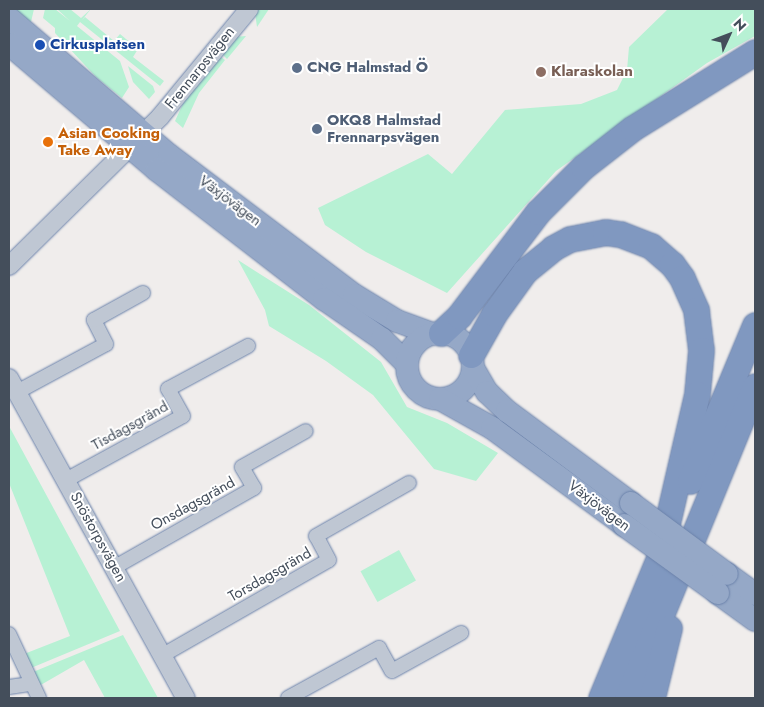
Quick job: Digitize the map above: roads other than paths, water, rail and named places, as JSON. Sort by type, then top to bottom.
[{"type":"highway","name":"Växjövägen","points":[[9,18],[137,141],[316,293],[382,339],[406,364],[415,388],[426,396],[440,399],[492,428],[624,525],[722,583],[755,594]]},
{"type":"highway","name":"Växjövägen","points":[[9,44],[137,141],[354,295],[397,320],[459,339],[496,402],[631,503],[722,583],[755,620]]},
{"type":"highway","points":[[406,364],[416,343],[437,333],[459,316],[538,212],[583,167],[633,128],[755,52]]},
{"type":"highway","points":[[440,399],[462,390],[472,361],[494,314],[525,271],[552,248],[570,239],[588,234],[620,234],[651,246],[672,264],[693,302],[701,350],[698,394],[659,559]]},
{"type":"highway","points":[[601,698],[755,325]]},
{"type":"highway","points":[[627,698],[755,386]]},
{"type":"highway","points":[[652,698],[685,556]]},
{"type":"street","name":"Frennarpsvägen","points":[[9,266],[137,141],[248,9]]},
{"type":"street","points":[[13,385],[106,344],[94,320],[143,293]]},
{"type":"street","name":"Tisdagsgränd","points":[[66,480],[183,416],[168,389],[248,346]]},
{"type":"street","name":"Snöstorpsvägen","points":[[13,385],[115,566],[186,698]]},
{"type":"street","name":"Onsdagsgränd","points":[[115,566],[254,488],[242,467],[306,431]]},
{"type":"street","name":"Torsdagsgränd","points":[[163,655],[329,560],[316,536],[409,483]]},
{"type":"street","points":[[288,698],[380,648],[392,670],[461,633]]},
{"type":"street","points":[[9,634],[39,698]]},
{"type":"street","points":[[9,688],[31,684]]},
{"type":"place","name":"Cirkusplatsen","points":[[40,45]]},
{"type":"place","name":"CNG Halmstad Ö","points":[[297,68]]},
{"type":"place","name":"Klaraskolan","points":[[541,72]]},
{"type":"place","name":"OKQ8 Halmstad Frennarpsvägen","points":[[317,129]]},
{"type":"place","name":"Asian Cooking Take Away","points":[[48,142]]}]
